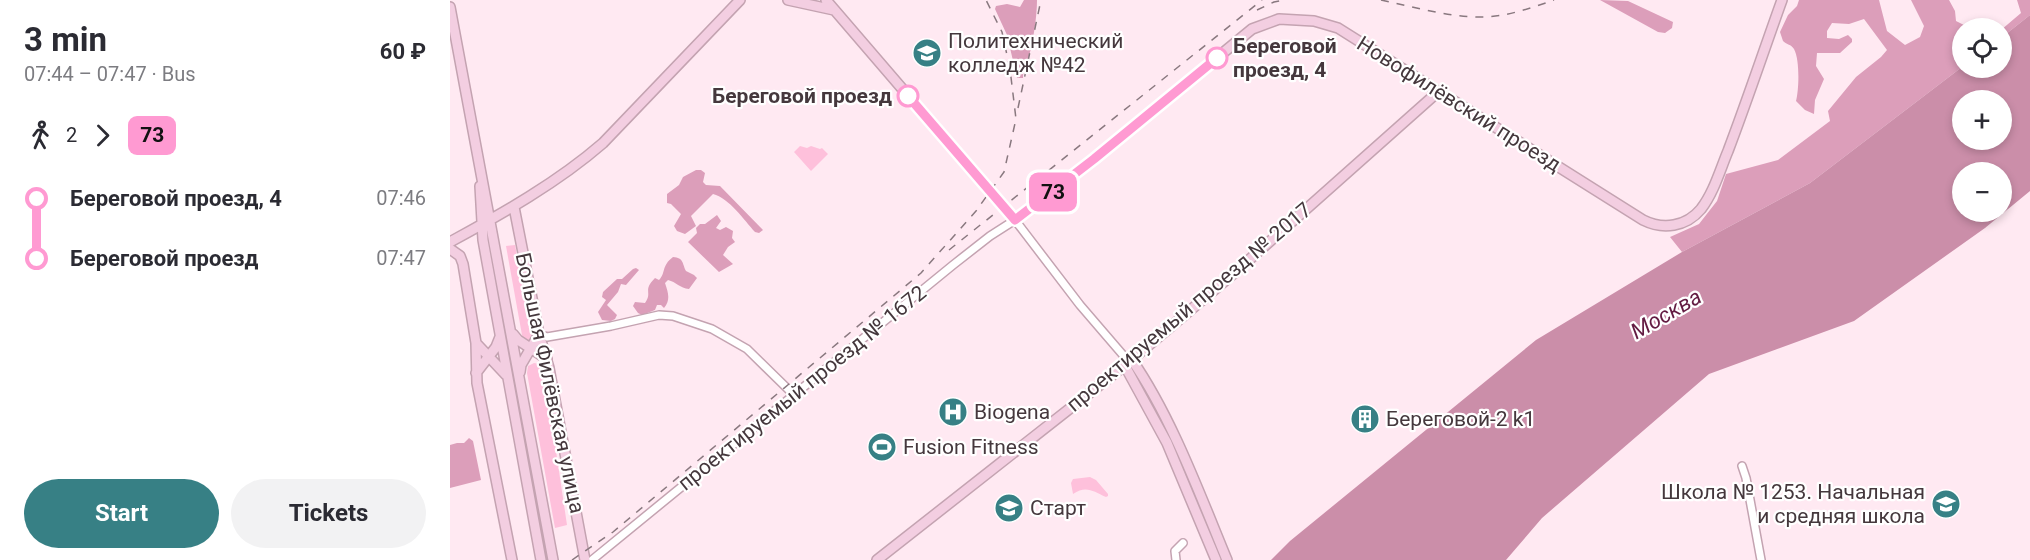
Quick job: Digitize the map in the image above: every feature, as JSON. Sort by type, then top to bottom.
[{"type":"street","points":[[450,242],[514,207],[586,158],[740,0]]},
{"type":"street","points":[[788,0],[834,10]]},
{"type":"street","points":[[826,0],[1015,220],[1076,299],[1129,363],[1144,377],[1175,438],[1211,533],[1227,560]]},
{"type":"street","name":"Новофилёвский проезд","points":[[1015,220],[1094,159],[1252,29],[1280,19],[1314,21],[1338,28],[1643,220],[1659,227],[1674,226],[1700,210],[1711,193],[1782,0]]},
{"type":"street","name":"Большая Филёвская улица","points":[[450,7],[476,139],[487,222],[511,330],[553,560]]},
{"type":"street","name":"проектируемый проезд № 2017","points":[[877,560],[1129,363],[1439,91]]},
{"type":"street","name":"Большая Филёвская улица","points":[[514,207],[539,334],[548,362],[585,560]]},
{"type":"street","name":"проектируемый проезд № 1672","points":[[592,560],[953,265],[1015,220]]},
{"type":"street","name":"Большая Филёвская улица","points":[[487,222],[483,240],[542,560]]},
{"type":"street","points":[[450,249],[459,256],[463,264],[476,343],[477,378],[513,560]]},
{"type":"street","points":[[520,378],[523,362],[539,334],[546,337],[659,315],[673,316],[712,329],[747,349],[794,395]]},
{"type":"street","points":[[511,330],[518,340],[548,362]]},
{"type":"street","points":[[477,378],[498,344],[500,332]]},
{"type":"street","points":[[476,343],[502,369],[509,380]]},
{"type":"street","points":[[523,362],[530,357],[538,356],[548,362]]},
{"type":"street","points":[[477,378],[484,368],[492,366],[502,369]]},
{"type":"street","points":[[1742,466],[1761,560]]},
{"type":"street","points":[[1211,533],[1216,560]]},
{"type":"street","points":[[1176,560],[1175,551],[1183,543]]},
{"type":"shaded area","points":[[1024,0],[1037,0],[1036,14],[1032,46],[1023,78],[1017,78],[1007,35],[995,9],[996,6],[1007,4],[1020,7]]},
{"type":"shaded area","points":[[1600,0],[1628,1],[1673,22],[1672,28],[1665,33],[1658,32]]},
{"type":"shaded area","points":[[1799,0],[1879,0],[1887,31],[1905,45],[1920,37],[1924,26],[1911,0],[1949,0],[1956,18],[1952,18],[1952,75],[1810,183],[1682,252],[1670,237],[1699,224],[1717,201],[1726,174],[1778,160],[1830,121],[1828,111],[1856,77],[1887,50],[1864,19],[1849,24],[1832,23],[1827,31],[1827,38],[1839,39],[1848,35],[1852,42],[1840,53],[1817,53],[1816,66],[1824,79],[1815,100],[1814,114],[1805,110],[1796,101],[1798,75],[1796,54],[1793,47],[1783,41],[1780,32],[1788,15],[1797,6]]},
{"type":"shaded area","points":[[2017,0],[2030,0],[2030,15],[2012,29],[2012,21],[2021,13]]},
{"type":"shaded area","points":[[800,146],[822,148],[828,154],[811,171],[794,152]]},
{"type":"shaded area","points":[[696,170],[705,173],[703,182],[706,185],[720,186],[763,230],[759,233],[755,232],[725,200],[713,194],[691,216],[696,226],[685,234],[677,231],[674,226],[681,214],[667,203],[667,194],[679,185],[683,177]]},
{"type":"shaded area","points":[[717,215],[721,221],[716,228],[720,230],[726,227],[733,231],[732,238],[735,242],[723,255],[733,264],[719,272],[688,242],[697,233],[696,228],[700,224],[705,224]]},
{"type":"shaded area","points":[[515,245],[532,334],[529,340],[523,339],[522,335],[506,246]]},
{"type":"shaded area","points":[[673,257],[681,260],[686,271],[697,278],[689,289],[668,280],[665,283],[668,299],[664,308],[657,305],[655,310],[642,315],[638,313],[633,306],[635,302],[645,303],[651,282],[655,278],[659,280],[667,263]]},
{"type":"shaded area","points":[[636,268],[639,270],[626,285],[621,284],[618,292],[607,305],[617,315],[615,319],[602,320],[598,312],[606,300],[602,297],[603,292],[617,279],[622,279]]},
{"type":"shaded area","points":[[534,363],[540,364],[544,370],[567,525],[555,528],[527,373],[528,366]]},
{"type":"shaded area","points":[[469,438],[473,441],[481,480],[450,488],[450,445],[464,443]]},
{"type":"shaded area","points":[[1090,477],[1096,480],[1108,496],[1086,489],[1073,494],[1071,483],[1073,479]]},
{"type":"water","name":"Москва","points":[[2030,15],[2030,191],[2012,206],[2012,162],[1952,162],[1952,222],[1992,222],[1985,228],[1854,321],[1709,374],[1542,518],[1506,560],[1271,560],[1290,541],[1536,340],[1682,252],[1810,183],[1952,75],[1952,78],[2012,78],[2012,29]]},
{"type":"railway","points":[[572,560],[613,532],[921,273],[976,211],[1004,172],[1016,119],[1010,69],[1002,32],[986,0]]},
{"type":"railway","points":[[1018,108],[1041,0]]},
{"type":"railway","points":[[949,250],[1262,0]]},
{"type":"railway","points":[[1257,10],[1274,2],[1285,0]]},
{"type":"railway","points":[[1381,0],[1469,17],[1509,14],[1554,0]]},
{"type":"bus line","name":"73","points":[[908,96],[1015,220],[1094,159],[1217,58]]},
{"type":"place","name":"Политехнический колледж №42","points":[[927,53]]},
{"type":"place","name":"Береговой проезд, 4","points":[[1217,58]]},
{"type":"place","name":"Береговой проезд","points":[[908,96]]},
{"type":"place","name":"Biogena","points":[[953,412]]},
{"type":"place","name":"Береговой-2 k1","points":[[1365,419]]},
{"type":"place","name":"Fusion Fitness","points":[[882,447]]},
{"type":"place","name":"Школа № 1253. Начальная и средняя школа","points":[[1946,504]]},
{"type":"place","name":"Старт","points":[[1009,508]]}]
